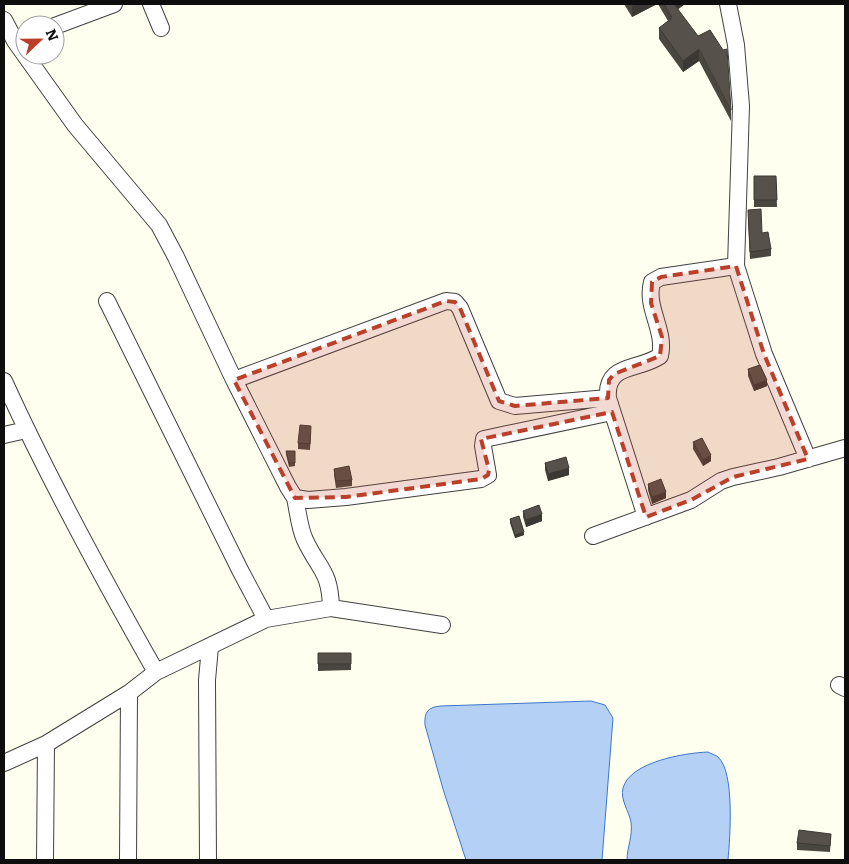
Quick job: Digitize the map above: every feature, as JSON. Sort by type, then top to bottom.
[{"type":"street","points":[[65,22],[114,4]]},
{"type":"street","points":[[151,4],[161,28]]},
{"type":"street","points":[[728,4],[736,45],[741,106],[736,266],[764,354],[808,459]]},
{"type":"street","points":[[4,20],[15,33]]},
{"type":"street","points":[[37,65],[75,125],[159,225],[176,256],[234,380],[295,498],[304,537],[327,576],[331,588],[331,608]]},
{"type":"street","points":[[646,517],[610,405],[609,380],[614,374],[653,361],[660,356],[662,337],[651,303],[650,291],[652,282],[661,277],[736,266]]},
{"type":"street","points":[[107,301],[235,562],[266,619]]},
{"type":"street","points":[[234,380],[446,301],[455,302],[460,308],[499,401],[515,406],[610,405]]},
{"type":"street","points":[[4,381],[26,430],[117,604],[156,672]]},
{"type":"street","points":[[295,498],[308,500],[346,497],[481,479],[488,475],[483,446],[484,439],[610,405]]},
{"type":"street","points":[[4,435],[26,430]]},
{"type":"street","points":[[593,536],[691,500],[722,481],[733,477],[845,448]]},
{"type":"street","points":[[4,763],[46,744],[129,693],[156,672],[266,619],[331,608],[442,625]]},
{"type":"street","points":[[208,860],[208,680],[210,647]]},
{"type":"street","points":[[128,860],[129,693]]},
{"type":"street","points":[[45,860],[46,744]]},
{"type":"highlighted area","points":[[736,266],[764,354],[808,459],[733,477],[691,500],[646,517],[612,412],[481,439],[489,470],[488,475],[481,479],[346,497],[295,498],[234,380],[446,301],[455,302],[460,308],[499,401],[515,406],[608,398],[609,380],[614,374],[660,356],[662,337],[651,303],[652,282],[661,277]]},
{"type":"water","points":[[591,701],[605,705],[613,718],[602,860],[466,860],[425,725],[425,717],[428,711],[441,706]]},
{"type":"water","points":[[708,752],[718,757],[727,776],[730,806],[728,860],[627,860],[631,827],[622,792],[628,779],[647,765],[686,754]]},
{"type":"building","points":[[664,4],[674,4],[698,36],[710,30],[723,50],[727,49],[731,110],[699,49],[683,61],[659,28],[672,18]]},
{"type":"building","points":[[754,176],[776,176],[777,200],[754,200]]},
{"type":"building","points":[[761,209],[762,233],[768,232],[771,249],[750,252],[748,210]]},
{"type":"building","points":[[760,365],[767,380],[754,385],[748,369]]},
{"type":"building","points":[[300,425],[311,426],[310,444],[298,443]]},
{"type":"building","points":[[702,438],[711,455],[703,460],[693,442]]},
{"type":"building","points":[[286,451],[295,451],[295,463],[289,463]]},
{"type":"building","points":[[566,457],[569,468],[548,474],[545,463]]},
{"type":"building","points":[[349,466],[352,480],[336,481],[334,469]]},
{"type":"building","points":[[661,479],[666,492],[652,497],[648,484]]},
{"type":"building","points":[[539,505],[542,514],[526,520],[523,511]]},
{"type":"building","points":[[519,516],[524,532],[515,535],[510,519]]},
{"type":"building","points":[[318,653],[351,653],[351,664],[318,664]]},
{"type":"building","points":[[799,830],[831,834],[830,846],[797,843]]}]
